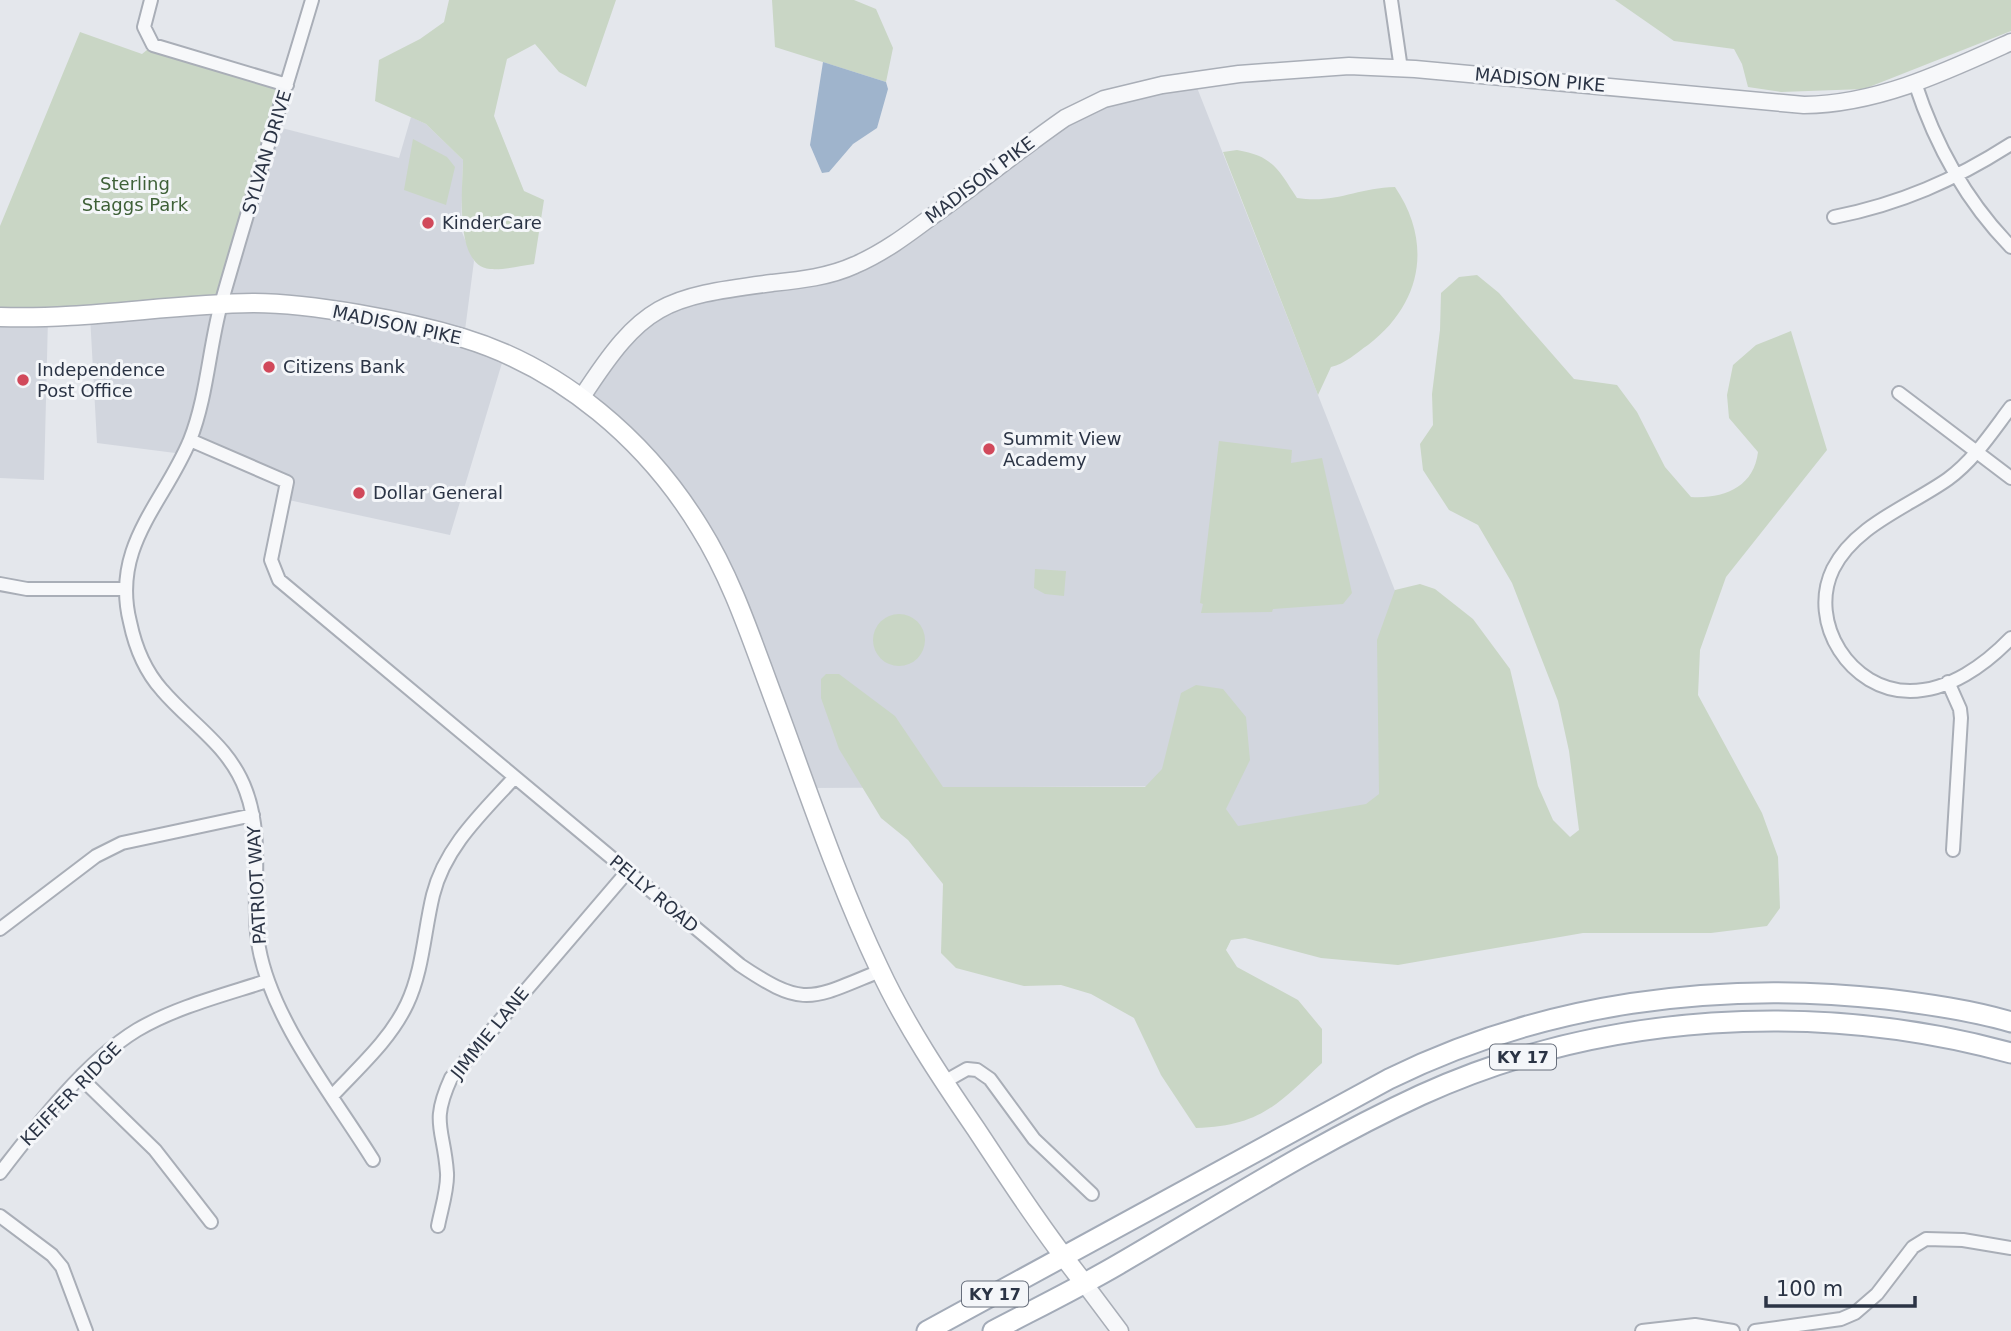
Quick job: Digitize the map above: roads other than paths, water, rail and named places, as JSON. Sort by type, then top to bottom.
[{"type":"main road","name":"MADISON PIKE","points":[[0,317],[67,317],[221,304],[259,303],[312,308],[438,331],[505,354],[582,397]]},
{"type":"main road","points":[[582,397],[654,465],[711,548],[754,645],[847,892],[880,971],[944,1082],[1084,1283]]},
{"type":"main road","name":"KY 17","points":[[927,1331],[1424,1062],[1566,1015],[1677,997],[1798,993],[1907,1002],[2011,1022]]},
{"type":"main road","name":"KY 17","points":[[993,1331],[1084,1283],[1348,1130],[1485,1069],[1566,1045],[1685,1025],[1805,1021],[1906,1030],[2011,1053]]},
{"type":"street","points":[[151,0],[144,27],[153,45],[287,85]]},
{"type":"street","name":"SYLVAN DRIVE","points":[[221,304],[312,0]]},
{"type":"street","points":[[1391,0],[1401,69]]},
{"type":"street","name":"MADISON PIKE","points":[[582,397],[605,362],[636,325],[669,303],[706,292],[806,279],[854,266],[889,248],[1012,155],[1086,106],[1131,91],[1239,74],[1312,67],[1401,69],[1804,105],[1856,100],[1915,83],[2011,42]]},
{"type":"street","points":[[1915,83],[1923,109],[1957,177],[1976,208],[2011,247]]},
{"type":"street","points":[[1834,217],[1906,200],[1957,177],[2011,144]]},
{"type":"street","name":"PATRIOT WAY","points":[[221,304],[190,440],[139,531],[126,589],[137,648],[149,671],[161,689],[227,754],[239,774],[253,815],[256,836],[256,928],[267,981],[294,1035],[373,1160]]},
{"type":"street","points":[[1899,393],[2011,478]]},
{"type":"street","points":[[2011,407],[1976,452],[1950,478],[1849,545],[1832,571],[1827,590],[1827,621],[1833,639],[1848,664],[1877,683],[1908,691],[1948,682],[1987,661],[2011,638]]},
{"type":"street","name":"PELLY ROAD","points":[[190,440],[287,482],[271,560],[279,580],[730,956],[774,988],[798,997],[826,993],[880,971]]},
{"type":"street","points":[[0,584],[27,589],[126,589]]},
{"type":"street","points":[[1948,682],[1960,709],[1961,718],[1953,850]]},
{"type":"street","points":[[333,1095],[397,1023],[418,976],[434,894],[445,865],[464,835],[514,778]]},
{"type":"street","points":[[0,929],[96,856],[121,843],[253,815]]},
{"type":"street","name":"JIMMIE LANE","points":[[438,1226],[447,1175],[437,1122],[440,1101],[451,1078],[547,962],[627,872]]},
{"type":"street","name":"KEIFFER RIDGE","points":[[0,1173],[81,1078],[117,1044],[154,1021],[267,981]]},
{"type":"street","points":[[944,1082],[967,1069],[977,1070],[990,1079],[1034,1139],[1092,1194]]},
{"type":"street","points":[[81,1078],[155,1150],[211,1222]]},
{"type":"street","points":[[0,1216],[52,1255],[62,1267],[86,1331]]},
{"type":"street","points":[[1755,1331],[1841,1319],[1855,1313],[1877,1294],[1913,1247],[1926,1239],[1963,1240],[2011,1248]]},
{"type":"street","points":[[1084,1283],[1120,1331]]},
{"type":"street","points":[[1642,1331],[1695,1325],[1733,1331]]},
{"type":"water","points":[[823,62],[886,82],[888,89],[877,128],[853,144],[829,172],[822,173],[810,145]]},
{"type":"place","name":"KinderCare","points":[[428,223]]},
{"type":"place","name":"Citizens Bank","points":[[269,367]]},
{"type":"place","name":"Independence Post Office","points":[[23,380]]},
{"type":"place","name":"Summit View Academy","points":[[989,449]]},
{"type":"place","name":"Dollar General","points":[[359,493]]},
{"type":"park label","name":"Sterling Staggs Park","points":[[135,194]]}]
